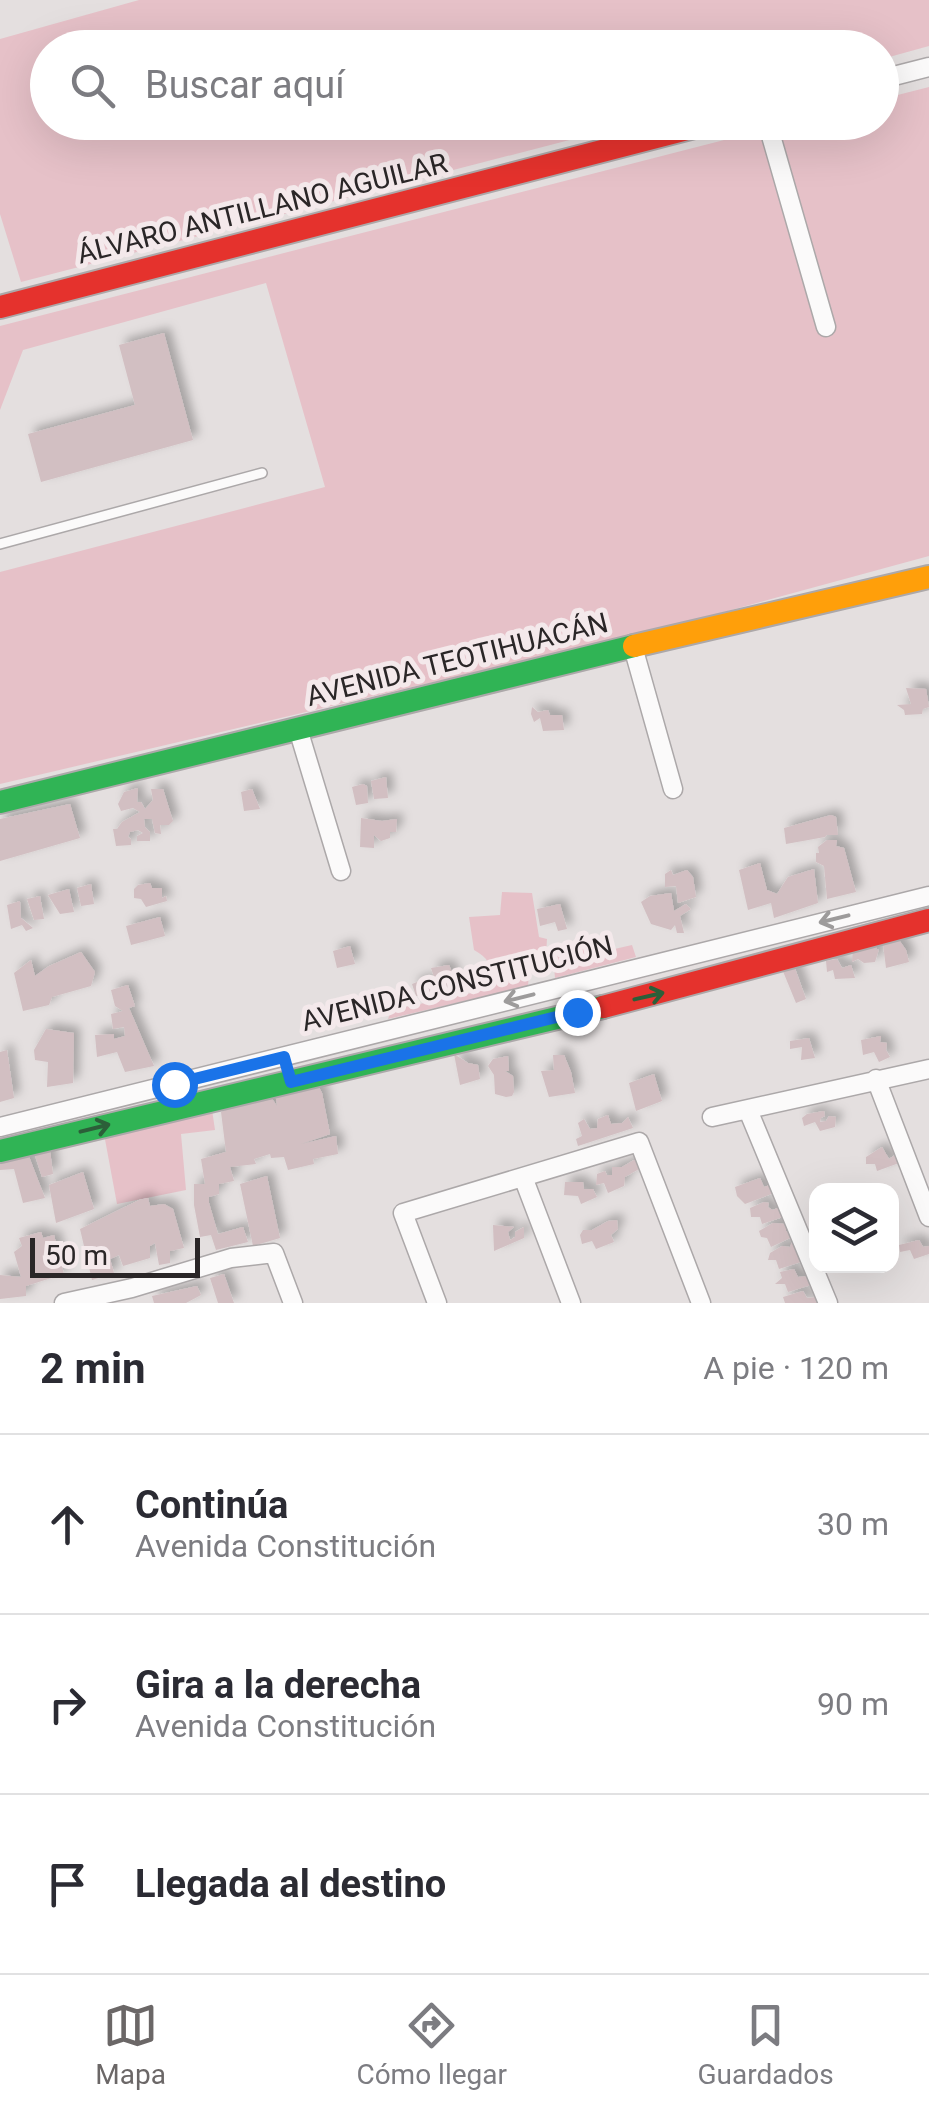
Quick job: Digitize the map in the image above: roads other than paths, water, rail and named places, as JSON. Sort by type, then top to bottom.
[{"type":"street","points":[[899,75],[929,67]]},
{"type":"street","name":"ÁLVARO ANTILLANO AGUILAR","points":[[0,306],[644,140]]},
{"type":"street","points":[[772,140],[826,327]]},
{"type":"street","name":"AVENIDA TEOTIHUACÁN","points":[[0,802],[929,576]]},
{"type":"street","points":[[633,647],[673,789]]},
{"type":"street","points":[[298,729],[341,871]]},
{"type":"street","name":"AVENIDA CONSTITUCIÓN","points":[[0,1127],[929,896]]},
{"type":"street","name":"AVENIDA CONSTITUCIÓN","points":[[0,1151],[663,993],[929,920]]},
{"type":"street","points":[[785,932],[790,958]]},
{"type":"street","points":[[284,1057],[291,1082]]},
{"type":"street","points":[[712,1117],[929,1069]]},
{"type":"street","points":[[876,1080],[929,1218]]},
{"type":"street","points":[[748,1110],[828,1303]]},
{"type":"street","points":[[437,1303],[403,1213],[639,1142],[702,1303]]},
{"type":"street","points":[[523,1177],[571,1303]]},
{"type":"street","points":[[64,1303],[135,1296],[231,1258],[274,1253],[293,1303]]},
{"type":"lane","points":[[0,544],[262,473]]}]
